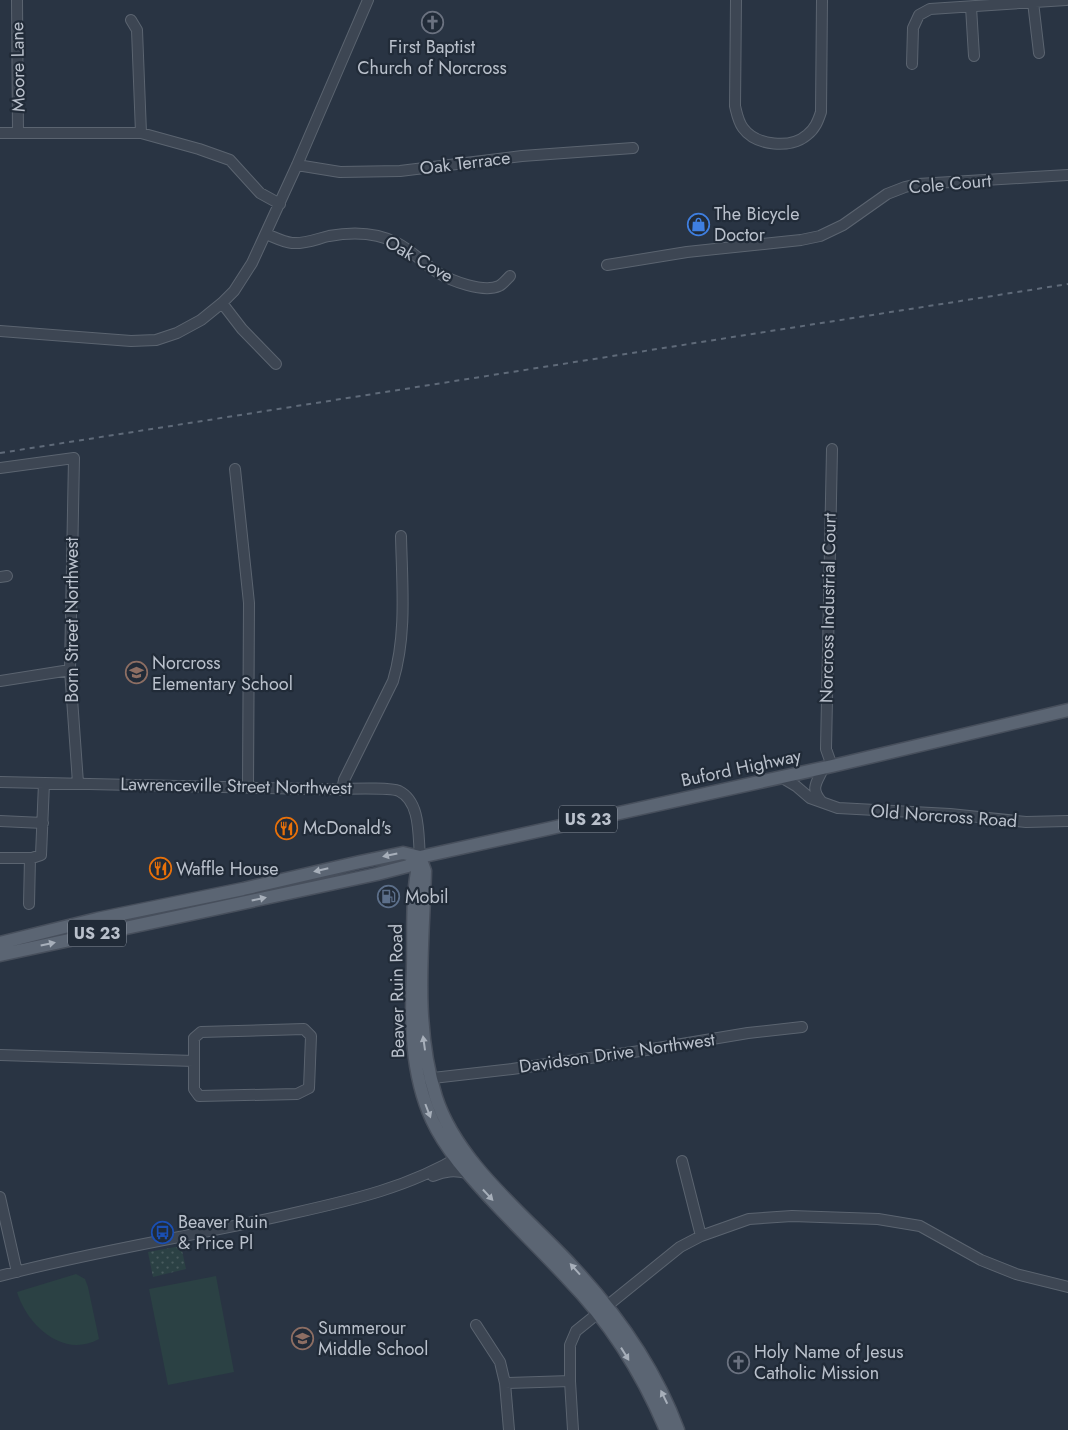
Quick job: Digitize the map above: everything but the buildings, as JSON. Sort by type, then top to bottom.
[{"type":"main road","name":"Buford Highway","points":[[0,955],[377,874],[408,866],[420,857],[827,768],[1068,710]]},
{"type":"main road","name":"Buford Highway","points":[[0,943],[97,919],[403,853],[420,857]]},
{"type":"main road","name":"Beaver Ruin Road","points":[[420,857],[414,889],[412,1027],[413,1054],[425,1079]]},
{"type":"main road","name":"Beaver Ruin Road","points":[[420,857],[424,871],[422,976],[425,1079],[433,1122],[460,1156],[484,1175],[573,1266],[602,1310],[620,1345],[645,1386],[666,1430]]},
{"type":"main road","points":[[377,874],[397,873],[406,877],[412,883],[414,889]]},
{"type":"main road","points":[[224,893],[226,906]]},
{"type":"main road","name":"Beaver Ruin Road","points":[[460,1156],[467,1173],[569,1279],[633,1341],[657,1382],[678,1430]]},
{"type":"street","name":"Moore Lane","points":[[17,0],[18,133]]},
{"type":"street","points":[[0,331],[131,341],[156,340],[177,333],[201,320],[222,303],[234,290],[252,263],[266,234],[368,0]]},
{"type":"street","points":[[736,0],[735,106],[737,118],[744,129],[755,138],[768,142],[792,143],[807,135],[817,124],[821,112],[822,0]]},
{"type":"street","points":[[912,64],[913,28],[920,15],[930,9],[1066,0]]},
{"type":"street","points":[[1033,2],[1039,53]]},
{"type":"street","points":[[971,6],[974,56]]},
{"type":"street","points":[[131,20],[137,30],[141,133]]},
{"type":"street","points":[[0,133],[141,133],[199,149],[230,160],[260,193],[280,204]]},
{"type":"street","name":"Oak Terrace","points":[[297,165],[340,172],[400,171],[522,156],[633,148]]},
{"type":"street","name":"Cole Court","points":[[607,265],[687,252],[800,240],[820,236],[843,225],[887,194],[918,184],[1068,175]]},
{"type":"street","name":"Oak Cove","points":[[266,234],[290,243],[307,243],[328,236],[348,234],[376,235],[397,243],[438,273],[470,286],[492,288],[501,285],[510,276]]},
{"type":"street","points":[[222,303],[242,329],[276,364]]},
{"type":"street","name":"Norcross Industrial Court","points":[[827,768],[832,449]]},
{"type":"street","name":"Born Street Northwest","points":[[0,468],[74,458],[70,670],[78,783]]},
{"type":"street","points":[[235,469],[249,603],[248,788]]},
{"type":"street","points":[[342,790],[348,773],[397,669],[400,656],[402,624],[401,536]]},
{"type":"street","points":[[0,681],[70,670]]},
{"type":"street","points":[[821,801],[814,789],[827,768]]},
{"type":"street","name":"Old Norcross Road","points":[[781,778],[796,786],[810,798],[838,808],[950,814],[1026,822],[1068,820]]},
{"type":"street","name":"Lawrenceville Street Northwest","points":[[0,782],[398,790],[407,796],[414,808],[420,857]]},
{"type":"street","points":[[0,858],[39,857],[42,853],[44,783]]},
{"type":"street","points":[[0,821],[43,823]]},
{"type":"street","points":[[29,904],[30,858]]},
{"type":"street","name":"Davidson Drive Northwest","points":[[425,1079],[512,1069],[640,1051],[748,1033],[802,1027]]},
{"type":"street","points":[[304,1030],[311,1036],[309,1088],[297,1094],[199,1096],[194,1089],[194,1061],[194,1038],[201,1032],[304,1030]]},
{"type":"street","points":[[0,1055],[194,1061]]},
{"type":"street","points":[[0,1276],[124,1247],[269,1219],[367,1196],[428,1173],[460,1156]]},
{"type":"street","points":[[682,1161],[701,1236]]},
{"type":"street","points":[[380,1191],[394,1191],[443,1172],[456,1171],[467,1173]]},
{"type":"street","points":[[0,1198],[17,1272]]},
{"type":"street","points":[[573,1430],[570,1345],[576,1331],[680,1247],[701,1236],[749,1219],[792,1216],[878,1219],[920,1226],[982,1260],[1016,1274],[1068,1287]]},
{"type":"street","points":[[476,1325],[500,1362],[505,1383],[509,1430]]},
{"type":"street","points":[[505,1383],[570,1381]]},
{"type":"green space","points":[[181,1246],[186,1269],[153,1277],[148,1252]]},
{"type":"green space","points":[[76,1274],[85,1279],[88,1287],[99,1339],[86,1344],[72,1345],[60,1342],[38,1327],[29,1316],[17,1292]]},
{"type":"green space","points":[[216,1276],[234,1372],[168,1385],[149,1289]]},
{"type":"railway","points":[[0,453],[1068,284]]},
{"type":"place","name":"First Baptist Church of Norcross","points":[[432,22]]},
{"type":"place","name":"The Bicycle Doctor","points":[[698,224]]},
{"type":"place","name":"Norcross Elementary School","points":[[136,673]]},
{"type":"place","name":"McDonald's","points":[[287,828]]},
{"type":"place","name":"Waffle House","points":[[160,869]]},
{"type":"place","name":"Mobil","points":[[389,897]]},
{"type":"place","name":"Beaver Ruin & Price Pl","points":[[162,1232]]},
{"type":"place","name":"Summerour Middle School","points":[[302,1338]]},
{"type":"place","name":"Holy Name of Jesus Catholic Mission","points":[[738,1362]]}]
